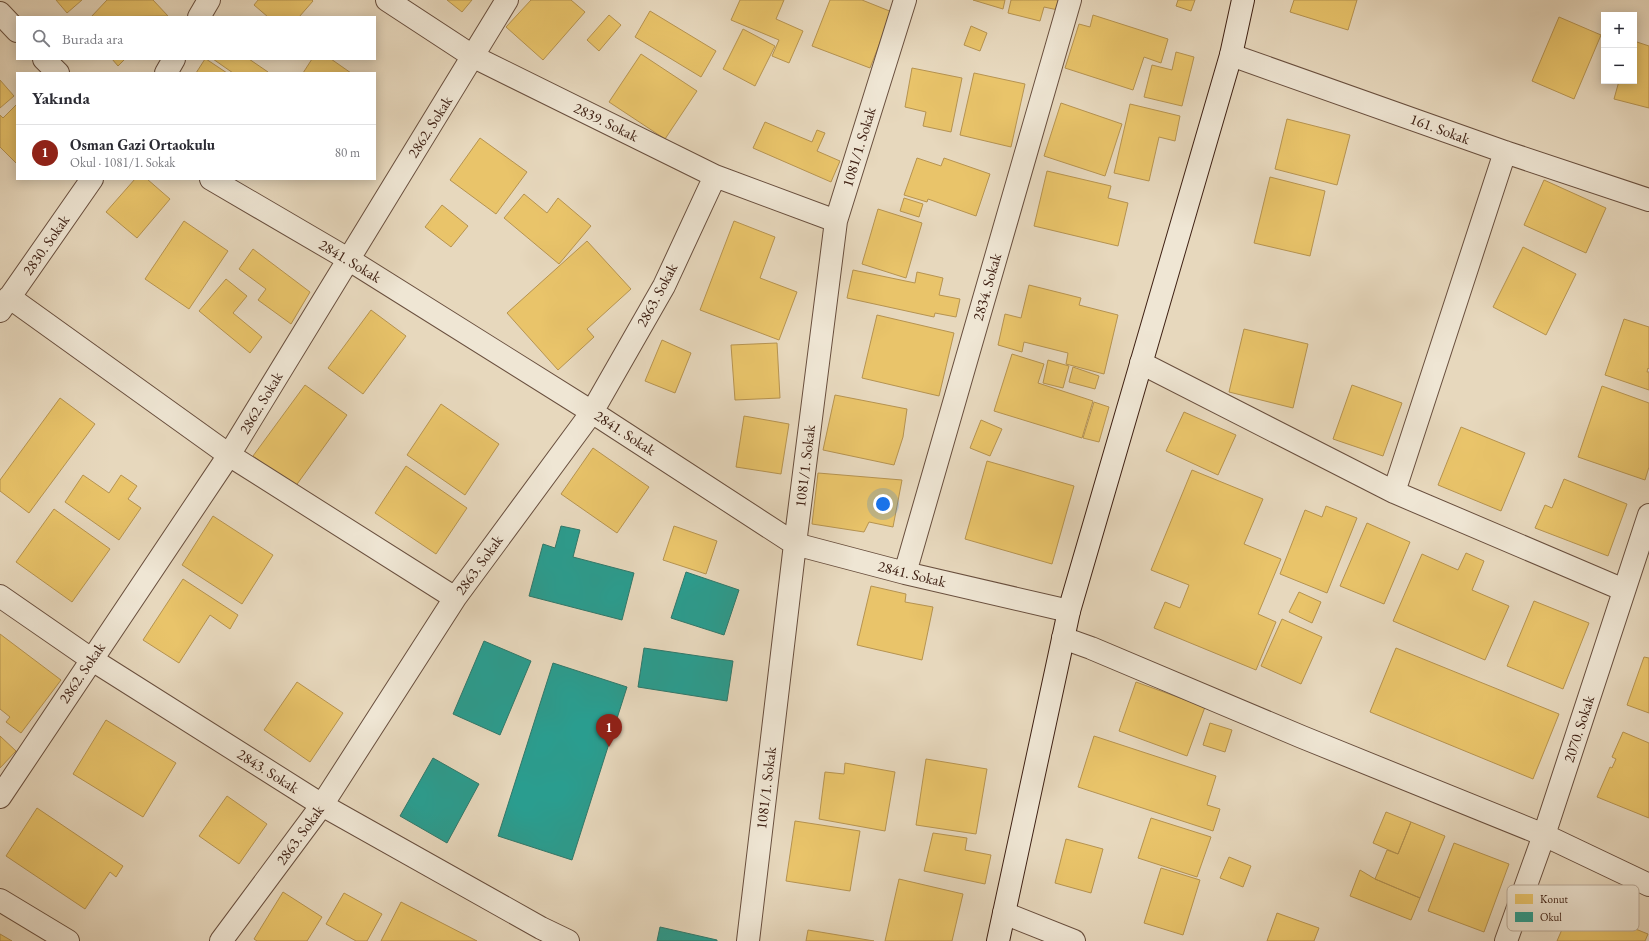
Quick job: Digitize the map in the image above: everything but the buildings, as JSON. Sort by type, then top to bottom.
[{"type":"street","points":[[200,16],[209,0]]},
{"type":"street","name":"2839. Sokak","points":[[387,0],[474,57],[715,176],[836,220]]},
{"type":"street","name":"2862. Sokak","points":[[0,797],[229,455],[348,259],[474,57],[507,0]]},
{"type":"street","name":"1081/1. Sokak","points":[[748,941],[795,544],[836,220],[905,0]]},
{"type":"street","name":"2834. Sokak","points":[[905,573],[1070,0]]},
{"type":"street","points":[[998,941],[1069,611],[1231,55],[1243,0]]},
{"type":"street","points":[[0,13],[16,29]]},
{"type":"street","name":"161. Sokak","points":[[1231,55],[1505,152],[1649,200]]},
{"type":"street","points":[[45,60],[57,72]]},
{"type":"street","points":[[167,72],[173,60]]},
{"type":"street","points":[[1394,492],[1505,152]]},
{"type":"street","name":"2863. Sokak","points":[[221,941],[322,805],[455,598],[592,412],[664,286],[715,176]]},
{"type":"street","name":"2830. Sokak","points":[[5,304],[91,180]]},
{"type":"street","name":"2841. Sokak","points":[[213,180],[348,259],[592,412],[795,544],[905,573],[1069,611]]},
{"type":"street","points":[[5,304],[229,455],[455,598]]},
{"type":"street","points":[[1141,363],[1394,492],[1624,590]]},
{"type":"street","name":"2070. Sokak","points":[[1526,885],[1544,835],[1649,515]]},
{"type":"street","name":"2843. Sokak","points":[[0,596],[91,659],[322,805],[538,935],[568,941]]},
{"type":"street","points":[[1063,638],[1091,648],[1302,737],[1544,835],[1649,885]]},
{"type":"street","points":[[0,900],[68,941]]},
{"type":"street","points":[[1004,912],[1074,941]]},
{"type":"street","name":"2070. Sokak","points":[[1506,941],[1510,931]]},
{"type":"place","name":"Osman Gazi Ortaokulu","points":[[609,747]]}]
